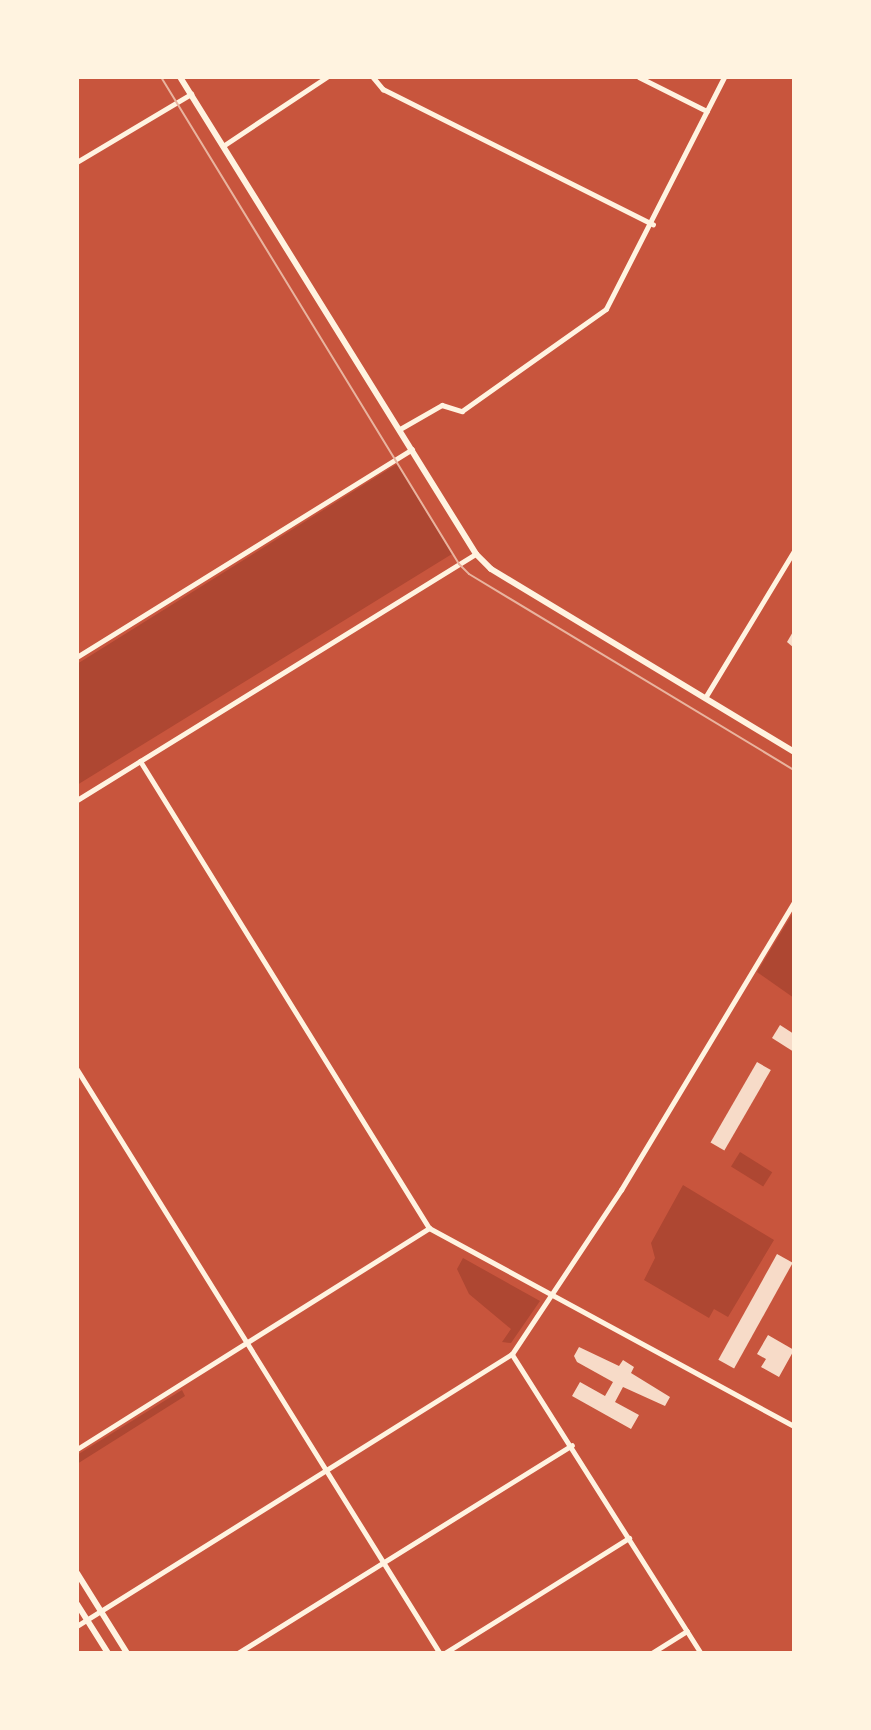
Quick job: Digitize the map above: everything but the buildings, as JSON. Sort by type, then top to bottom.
[{"type":"main road","points":[[180,77],[476,554],[491,569],[794,752]]},
{"type":"main road","points":[[77,1573],[127,1653]]},
{"type":"main road","points":[[77,1604],[108,1653]]},
{"type":"street","points":[[223,146],[327,77]]},
{"type":"street","points":[[373,77],[383,89],[653,224]]},
{"type":"street","points":[[639,77],[706,111]]},
{"type":"street","points":[[400,429],[442,405],[462,411],[601,313],[613,301],[724,77]]},
{"type":"street","points":[[77,162],[191,94]]},
{"type":"street","points":[[77,657],[412,449]]},
{"type":"street","points":[[705,698],[794,551]]},
{"type":"street","points":[[77,800],[476,554]]},
{"type":"street","points":[[140,761],[429,1228],[794,1426]]},
{"type":"street","points":[[77,1626],[512,1354],[553,1296],[794,902]]},
{"type":"street","points":[[77,1069],[325,1470],[442,1653],[629,1538]]},
{"type":"street","points":[[77,1449],[429,1228]]},
{"type":"street","points":[[512,1354],[701,1653]]},
{"type":"street","points":[[238,1653],[572,1445]]},
{"type":"street","points":[[652,1653],[687,1631]]},
{"type":"shaded area","points":[[397,464],[452,554],[77,785],[77,664]]},
{"type":"shaded area","points":[[794,911],[794,998],[757,972]]},
{"type":"shaded area","points":[[740,1152],[772,1172],[763,1187],[731,1166]]},
{"type":"shaded area","points":[[683,1185],[774,1240],[728,1317],[714,1309],[709,1318],[644,1280],[655,1258],[651,1243]]},
{"type":"shaded area","points":[[463,1258],[540,1301],[511,1343],[502,1342],[511,1329],[469,1294],[457,1269]]},
{"type":"shaded area","points":[[182,1390],[185,1396],[77,1464],[77,1455]]},
{"type":"tram line","points":[[161,77],[459,564],[469,574],[794,770]]}]
